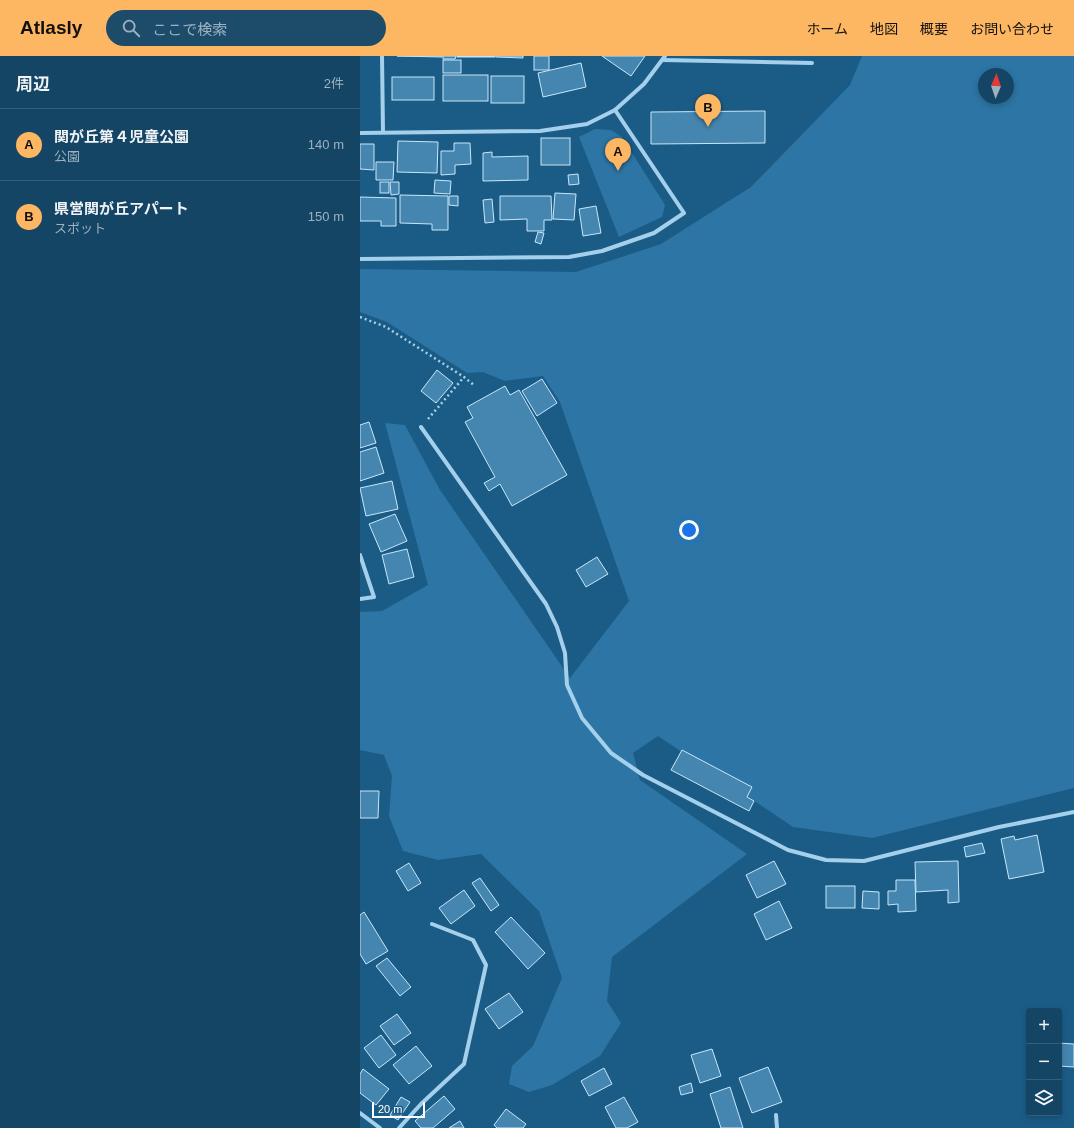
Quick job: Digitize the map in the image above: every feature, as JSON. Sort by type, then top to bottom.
[{"type":"street","points":[[382,56],[383,132]]},
{"type":"street","points":[[360,133],[540,131],[587,124],[615,110],[644,84],[664,58],[812,63]]},
{"type":"street","points":[[360,259],[569,257],[602,251],[654,233],[684,213],[615,110]]},
{"type":"street","points":[[421,427],[546,604],[558,627],[565,653],[567,685],[582,718],[611,753],[643,775],[788,850],[826,860],[864,862],[999,827],[1074,812]]},
{"type":"street","points":[[360,555],[374,597],[360,598]]},
{"type":"street","points":[[399,1128],[421,1104],[464,1064],[486,964],[473,940],[432,924]]},
{"type":"street","points":[[360,1113],[380,1128]]},
{"type":"street","points":[[776,1115],[777,1128]]},
{"type":"path","points":[[360,317],[386,327],[464,377],[475,386]]},
{"type":"path","points":[[421,427],[464,377]]},
{"type":"shaded area","points":[[862,56],[1074,56],[1074,788],[872,838],[793,827],[658,736],[633,753],[640,780],[747,854],[612,957],[607,1001],[621,1023],[600,1056],[552,1085],[529,1092],[509,1084],[512,1066],[533,1046],[562,978],[539,911],[481,854],[438,860],[403,851],[389,816],[392,776],[384,755],[360,750],[360,612],[382,611],[428,585],[385,423],[405,425],[440,490],[570,678],[629,601],[560,402],[543,376],[505,381],[483,372],[467,373],[387,322],[360,312],[360,269],[576,272],[661,244],[751,187],[850,85]]},
{"type":"shaded area","points":[[595,129],[611,130],[622,137],[665,205],[662,217],[619,237],[579,137]]},
{"type":"building","points":[[397,56],[442,56],[442,57]]},
{"type":"building","points":[[443,56],[456,56],[455,59],[443,59]]},
{"type":"building","points":[[495,56],[495,57],[457,57]]},
{"type":"building","points":[[523,56],[523,58],[496,57]]},
{"type":"building","points":[[534,56],[549,56],[549,70],[534,70]]},
{"type":"building","points":[[602,56],[645,56],[631,76]]},
{"type":"building","points":[[443,60],[461,60],[461,73],[443,73]]},
{"type":"building","points":[[581,63],[586,87],[543,97],[538,73]]},
{"type":"building","points":[[443,75],[488,75],[488,101],[443,101]]},
{"type":"building","points":[[491,76],[524,76],[524,103],[491,103]]},
{"type":"building","points":[[392,77],[434,77],[434,100],[392,100]]},
{"type":"building","points":[[765,111],[765,143],[651,144],[651,112]]},
{"type":"building","points":[[541,138],[570,138],[570,165],[541,165]]},
{"type":"building","points":[[398,141],[438,142],[437,173],[397,172]]},
{"type":"building","points":[[454,143],[470,143],[471,164],[455,165],[455,174],[441,175],[441,151],[454,151]]},
{"type":"building","points":[[360,144],[374,144],[374,170],[360,169]]},
{"type":"building","points":[[492,152],[492,157],[528,156],[528,180],[483,181],[483,153]]},
{"type":"building","points":[[376,162],[394,162],[393,180],[376,180]]},
{"type":"building","points":[[578,174],[579,184],[569,185],[568,175]]},
{"type":"building","points":[[435,180],[451,181],[450,194],[434,193]]},
{"type":"building","points":[[380,182],[389,182],[389,193],[380,193]]},
{"type":"building","points":[[390,182],[399,182],[399,194],[391,195]]},
{"type":"building","points":[[555,193],[576,194],[574,220],[553,219]]},
{"type":"building","points":[[400,195],[448,196],[448,230],[432,230],[432,224],[400,223]]},
{"type":"building","points":[[449,196],[458,196],[458,206],[449,205]]},
{"type":"building","points":[[500,196],[551,196],[552,220],[544,220],[544,231],[527,231],[527,219],[500,220]]},
{"type":"building","points":[[360,197],[396,198],[396,226],[381,226],[381,221],[360,221]]},
{"type":"building","points":[[492,199],[494,222],[485,223],[483,200]]},
{"type":"building","points":[[596,206],[601,233],[583,236],[579,209]]},
{"type":"building","points":[[538,232],[544,233],[541,244],[535,242]]},
{"type":"building","points":[[437,370],[453,383],[436,403],[421,391]]},
{"type":"building","points":[[542,379],[557,403],[537,416],[522,391]]},
{"type":"building","points":[[505,386],[510,395],[519,390],[567,475],[512,506],[500,484],[489,491],[484,483],[495,477],[465,422],[473,418],[467,407]]},
{"type":"building","points":[[369,422],[376,443],[360,448],[360,425]]},
{"type":"building","points":[[376,447],[384,473],[360,481],[360,452]]},
{"type":"building","points":[[392,481],[398,509],[366,516],[360,488]]},
{"type":"building","points":[[395,514],[407,541],[381,552],[369,524]]},
{"type":"building","points":[[407,549],[414,577],[389,584],[382,555]]},
{"type":"building","points":[[597,557],[608,574],[586,587],[576,570]]},
{"type":"building","points":[[682,750],[752,787],[747,797],[754,801],[749,811],[671,770]]},
{"type":"building","points":[[360,791],[379,791],[378,818],[360,818]]},
{"type":"building","points":[[1037,835],[1044,872],[1009,879],[1001,839],[1014,836],[1015,840]]},
{"type":"building","points":[[982,843],[985,853],[966,857],[964,847]]},
{"type":"building","points":[[774,861],[786,884],[757,898],[746,875]]},
{"type":"building","points":[[958,861],[959,902],[948,903],[948,890],[916,892],[915,862]]},
{"type":"building","points":[[409,863],[421,883],[408,891],[396,871]]},
{"type":"building","points":[[480,878],[499,905],[491,911],[472,883]]},
{"type":"building","points":[[896,880],[915,880],[916,911],[898,912],[898,904],[888,905],[888,891],[896,891]]},
{"type":"building","points":[[826,886],[855,886],[855,908],[826,908]]},
{"type":"building","points":[[464,890],[475,906],[451,924],[439,908]]},
{"type":"building","points":[[863,891],[879,892],[879,909],[862,908]]},
{"type":"building","points":[[779,901],[792,928],[766,940],[754,914]]},
{"type":"building","points":[[364,912],[388,951],[366,964],[360,954],[360,915]]},
{"type":"building","points":[[511,917],[545,953],[528,969],[495,932]]},
{"type":"building","points":[[387,958],[411,987],[400,996],[376,966]]},
{"type":"building","points":[[509,993],[523,1012],[499,1029],[485,1009]]},
{"type":"building","points":[[397,1014],[411,1033],[394,1045],[380,1026]]},
{"type":"building","points":[[381,1035],[396,1055],[379,1068],[364,1048]]},
{"type":"building","points":[[1062,1043],[1074,1044],[1074,1067],[1062,1066]]},
{"type":"building","points":[[416,1046],[432,1066],[409,1084],[393,1065]]},
{"type":"building","points":[[712,1049],[721,1076],[700,1083],[691,1055]]},
{"type":"building","points":[[768,1067],[782,1102],[752,1113],[739,1078]]},
{"type":"building","points":[[604,1068],[612,1084],[589,1096],[581,1081]]},
{"type":"building","points":[[363,1069],[389,1089],[376,1105],[360,1093],[360,1074]]},
{"type":"building","points":[[691,1083],[693,1092],[681,1095],[679,1087]]},
{"type":"building","points":[[730,1087],[743,1128],[721,1128],[710,1094]]},
{"type":"building","points":[[444,1096],[455,1109],[433,1128],[421,1128],[415,1121]]},
{"type":"building","points":[[401,1097],[410,1102],[398,1120],[390,1115]]},
{"type":"building","points":[[624,1097],[638,1122],[627,1128],[616,1128],[605,1107]]},
{"type":"building","points":[[506,1109],[526,1124],[523,1128],[497,1128],[494,1125]]},
{"type":"building","points":[[460,1121],[464,1128],[449,1128]]},
{"type":"place","name":"県営関が丘アパート","points":[[708,127]]},
{"type":"place","name":"関が丘第４児童公園","points":[[618,171]]}]
